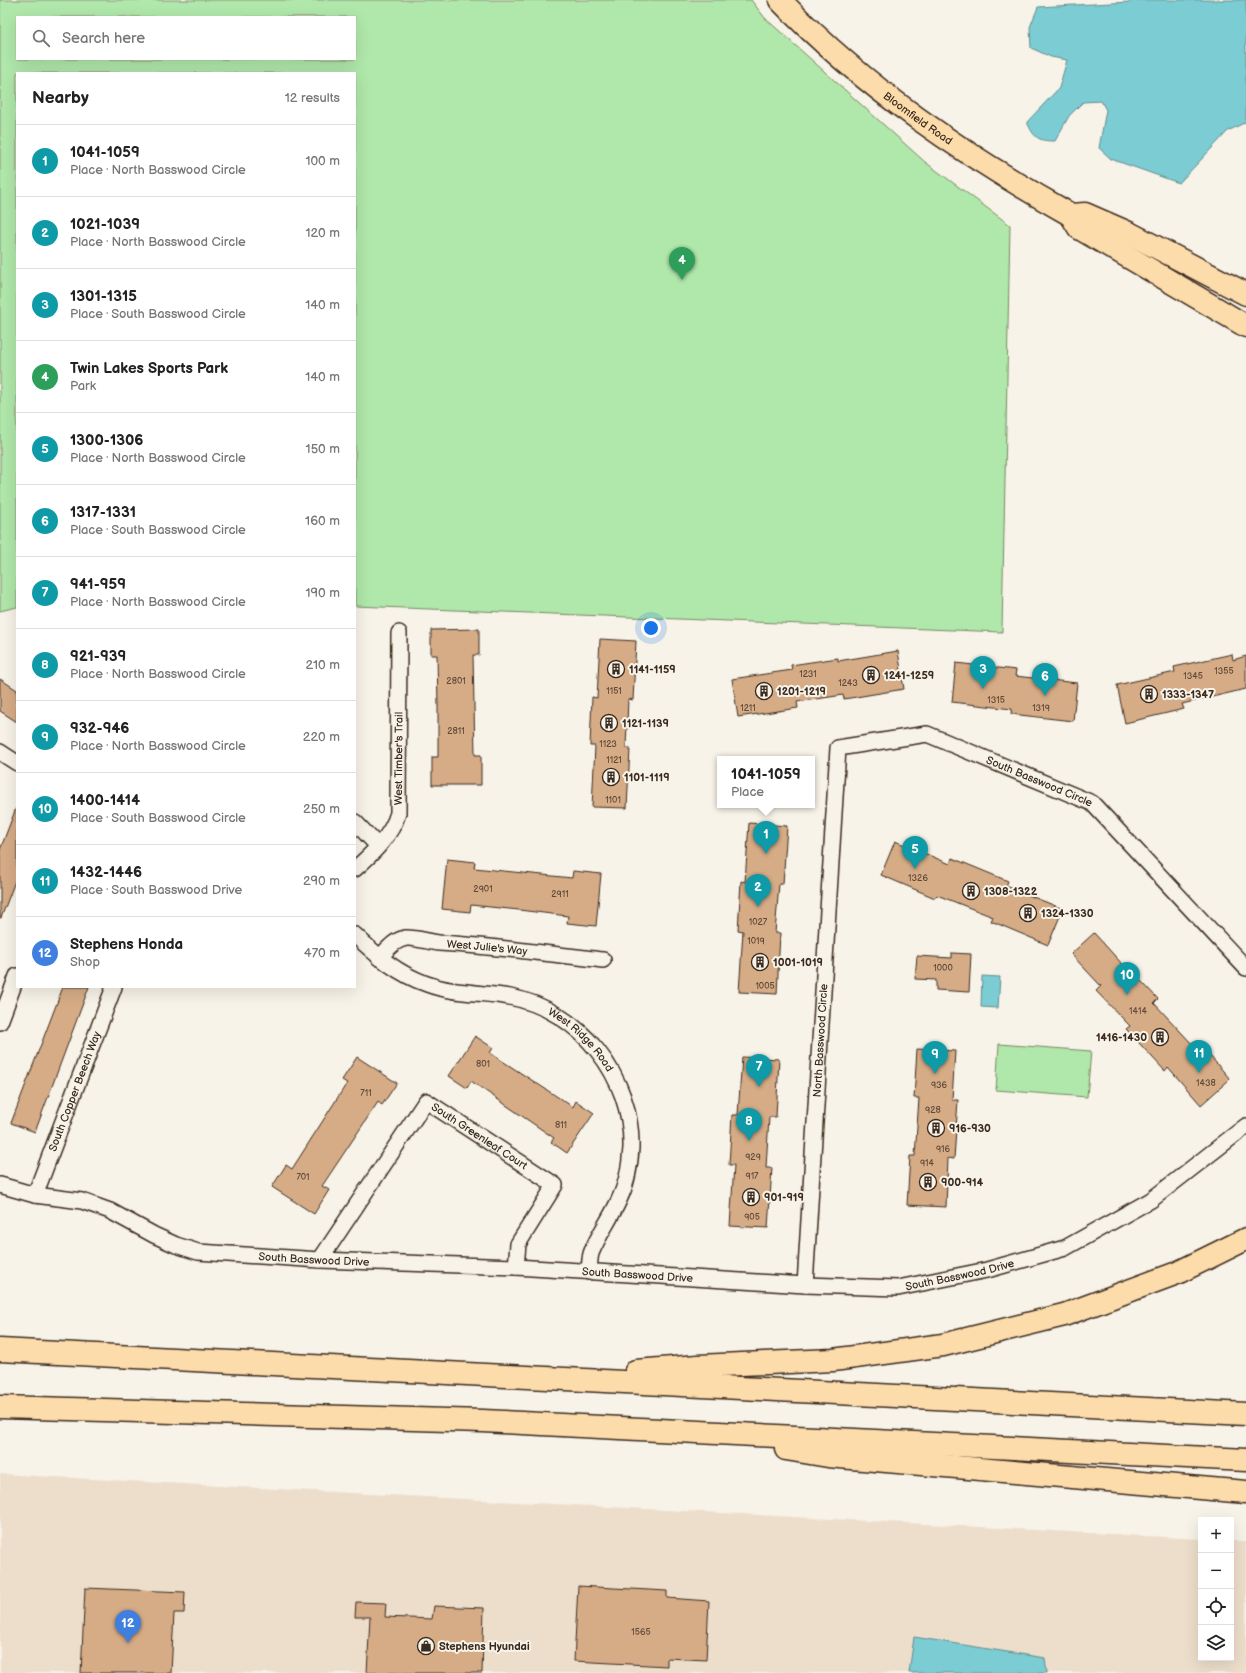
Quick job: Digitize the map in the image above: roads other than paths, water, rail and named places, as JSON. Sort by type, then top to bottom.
[{"type":"main road","name":"Bloomfield Road","points":[[780,0],[845,61],[941,136],[1018,185],[1071,215],[1079,228],[1246,326]]},
{"type":"main road","name":"Bloomfield Road","points":[[1071,215],[1085,214],[1131,234],[1246,294]]},
{"type":"main road","points":[[550,1378],[698,1366],[833,1360],[943,1345],[1064,1315],[1177,1273],[1246,1239]]},
{"type":"main road","points":[[0,1350],[1246,1414]]},
{"type":"main road","points":[[0,1407],[483,1421],[1246,1460]]},
{"type":"main road","points":[[693,1432],[828,1456],[1246,1492]]},
{"type":"street","name":"West Timber's Trail","points":[[356,868],[368,858],[396,823],[398,813],[399,633]]},
{"type":"street","name":"South Basswood Circle","points":[[838,748],[927,734],[1092,803],[1246,968]]},
{"type":"street","name":"North Basswood Circle","points":[[805,1285],[838,748]]},
{"type":"street","points":[[0,752],[16,762]]},
{"type":"street","points":[[356,823],[378,846]]},
{"type":"street","name":"West Ridge Road","points":[[356,936],[379,958],[399,972],[428,985],[468,993],[510,997],[541,1007],[553,1013],[577,1030],[593,1045],[604,1059],[614,1074],[622,1092],[627,1110],[630,1131],[630,1162],[627,1180],[620,1199],[591,1252],[589,1272]]},
{"type":"street","name":"West Julie's Way","points":[[379,958],[391,945],[406,938],[414,938],[425,942],[471,945],[603,960]]},
{"type":"street","points":[[0,1022],[16,979]]},
{"type":"street","name":"South Copper Beech Way","points":[[35,1195],[114,988]]},
{"type":"street","name":"South Greenleaf Court","points":[[320,1260],[426,1101],[555,1185],[518,1244],[516,1267]]},
{"type":"street","name":"South Basswood Drive","points":[[0,1185],[35,1195],[82,1201],[110,1211],[162,1238],[198,1252],[320,1260],[516,1267],[805,1285],[898,1288],[986,1270],[1065,1248],[1151,1200],[1246,1126]]},
{"type":"water","points":[[1133,0],[1246,0],[1246,122],[1228,131],[1179,183],[1111,159],[1099,148],[1106,110],[1101,101],[1083,102],[1069,116],[1055,141],[1037,138],[1027,122],[1059,88],[1067,60],[1051,57],[1031,48],[1030,27],[1038,7],[1130,2]]},
{"type":"water","points":[[982,976],[1000,977],[998,1008],[981,1007]]},
{"type":"water","points":[[914,1637],[1045,1658],[1047,1673],[909,1673]]},
{"type":"place","name":"Twin Lakes Sports Park","points":[[682,280]]},
{"type":"place","name":"1141-1159","points":[[616,669]]},
{"type":"place","name":"1241-1259","points":[[871,675]]},
{"type":"place","name":"1301-1315","points":[[983,689]]},
{"type":"place","name":"1201-1219","points":[[764,691]]},
{"type":"place","name":"1333-1347","points":[[1149,694]]},
{"type":"place","name":"1317-1331","points":[[1045,696]]},
{"type":"place","name":"1121-1139","points":[[609,723]]},
{"type":"place","name":"1101-1119","points":[[611,777]]},
{"type":"place","name":"1041-1059","points":[[766,854]]},
{"type":"place","name":"1300-1306","points":[[915,869]]},
{"type":"place","name":"1308-1322","points":[[971,891]]},
{"type":"place","name":"1021-1039","points":[[758,907]]},
{"type":"place","name":"1324-1330","points":[[1028,913]]},
{"type":"place","name":"1001-1019","points":[[760,962]]},
{"type":"place","name":"1400-1414","points":[[1127,995]]},
{"type":"place","name":"1416-1430","points":[[1160,1037]]},
{"type":"place","name":"1432-1446","points":[[1199,1073]]},
{"type":"place","name":"932-946","points":[[935,1074]]},
{"type":"place","name":"941-959","points":[[759,1087]]},
{"type":"place","name":"916-930","points":[[936,1128]]},
{"type":"place","name":"921-939","points":[[749,1141]]},
{"type":"place","name":"900-914","points":[[928,1182]]},
{"type":"place","name":"901-919","points":[[751,1197]]},
{"type":"place","name":"Stephens Honda","points":[[128,1643]]},
{"type":"place","name":"Stephens Hyundai","points":[[426,1646]]}]
